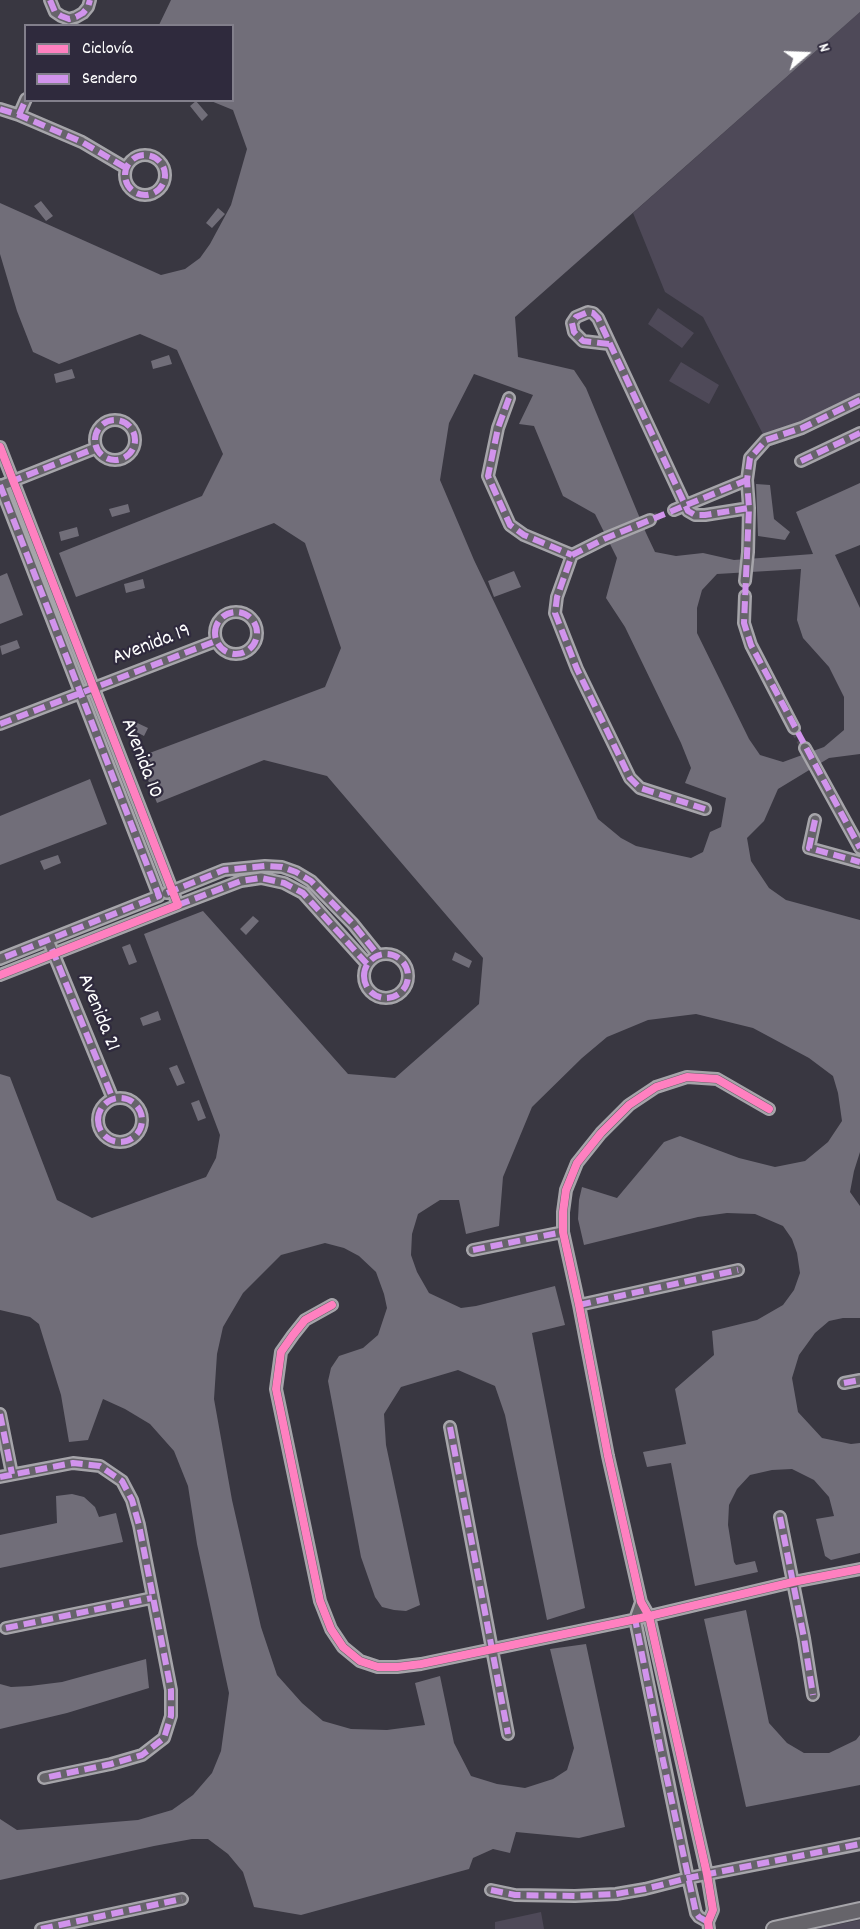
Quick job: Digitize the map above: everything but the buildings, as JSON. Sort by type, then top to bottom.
[{"type":"main road","points":[[774,1929],[860,1910]]},
{"type":"street","points":[[50,0],[59,21],[83,13],[90,0]]},
{"type":"street","points":[[19,115],[25,102]]},
{"type":"street","points":[[0,109],[82,142],[126,168]]},
{"type":"street","points":[[152,155],[164,166],[165,181],[154,193],[139,194],[127,184],[126,168],[136,156],[152,155]]},
{"type":"street","points":[[609,344],[687,510],[695,515],[705,515],[749,508]]},
{"type":"street","points":[[509,398],[498,428],[488,476],[510,525],[524,535],[572,555]]},
{"type":"street","points":[[745,578],[749,508],[747,480],[750,459],[766,440],[802,428],[860,400]]},
{"type":"street","points":[[108,421],[124,422],[134,433],[136,441],[134,449],[123,460],[107,459],[100,455],[96,448],[94,440],[96,432],[108,421]]},
{"type":"street","points":[[801,461],[860,433]]},
{"type":"street","name":"Avenida 10","points":[[0,447],[178,905]]},
{"type":"street","points":[[0,486],[96,448]]},
{"type":"street","points":[[674,510],[747,480]]},
{"type":"street","name":"Avenida 10","points":[[0,486],[165,910]]},
{"type":"street","points":[[647,521],[572,555],[557,597],[555,613],[577,669],[630,778],[640,788],[705,809]]},
{"type":"street","points":[[39,588],[52,583]]},
{"type":"street","points":[[745,596],[744,623],[751,645],[794,728]]},
{"type":"street","name":"Avenida 19","points":[[236,611],[244,613],[256,624],[258,632],[256,641],[252,648],[245,652],[228,653],[216,641],[214,633],[216,625],[227,613],[236,611]]},
{"type":"street","name":"Avenida 19","points":[[0,724],[216,641]]},
{"type":"street","points":[[806,749],[860,848]]},
{"type":"street","points":[[118,792],[132,787]]},
{"type":"street","points":[[815,820],[809,848],[860,862]]},
{"type":"street","points":[[0,959],[224,870],[265,866],[282,867],[311,881],[378,955]]},
{"type":"street","points":[[0,975],[241,881],[261,878],[285,883],[303,893],[367,964]]},
{"type":"street","name":"Avenida 21","points":[[48,940],[113,1099]]},
{"type":"street","points":[[378,955],[393,955],[404,964],[408,978],[402,991],[390,998],[375,996],[365,986],[364,971],[367,964],[378,955]]},
{"type":"street","points":[[641,1602],[635,1619],[688,1878],[696,1913],[709,1925],[713,1910],[707,1874],[649,1616],[641,1602],[608,1456],[579,1305],[562,1232],[563,1212],[566,1190],[577,1163],[601,1133],[630,1105],[657,1087],[687,1077],[717,1079],[769,1109]]},
{"type":"street","points":[[113,1099],[130,1100],[137,1105],[141,1113],[140,1129],[128,1140],[119,1142],[111,1140],[104,1135],[100,1127],[101,1110],[113,1099]]},
{"type":"street","points":[[472,1250],[562,1232]]},
{"type":"street","points":[[579,1305],[738,1269]]},
{"type":"street","points":[[332,1305],[305,1320],[281,1352],[276,1389],[320,1601],[331,1629],[343,1647],[360,1661],[378,1667],[421,1664],[860,1569]]},
{"type":"street","points":[[844,1383],[860,1380]]},
{"type":"street","points":[[0,1414],[12,1474]]},
{"type":"street","points":[[450,1427],[508,1734]]},
{"type":"street","points":[[0,1477],[73,1463],[100,1466],[122,1481],[132,1500],[139,1525],[171,1690],[171,1716],[164,1738],[142,1755],[44,1778]]},
{"type":"street","points":[[780,1516],[813,1695]]},
{"type":"street","points":[[6,1628],[152,1598]]},
{"type":"street","points":[[491,1890],[515,1895],[616,1894],[860,1844]]},
{"type":"street","points":[[41,1929],[182,1899]]},
{"type":"shaded area","points":[[171,0],[860,0],[860,12],[515,317],[518,357],[574,370],[586,388],[655,552],[676,556],[703,553],[734,560],[813,554],[796,512],[860,483],[860,545],[835,555],[860,608],[860,754],[829,758],[778,789],[764,821],[747,838],[751,861],[769,888],[786,900],[860,920],[860,1152],[850,1192],[860,1206],[860,1318],[829,1321],[815,1333],[799,1355],[792,1378],[798,1412],[822,1438],[851,1444],[860,1443],[860,1553],[831,1560],[825,1556],[816,1519],[834,1516],[829,1497],[814,1480],[792,1469],[772,1470],[750,1475],[737,1489],[729,1505],[728,1525],[734,1562],[736,1565],[755,1561],[758,1572],[695,1586],[671,1463],[647,1467],[643,1452],[686,1444],[675,1389],[714,1355],[712,1331],[757,1320],[783,1305],[794,1290],[800,1273],[797,1253],[792,1239],[783,1226],[755,1214],[727,1213],[698,1217],[584,1245],[578,1219],[582,1187],[617,1198],[664,1142],[680,1136],[739,1158],[775,1167],[805,1161],[828,1142],[842,1121],[833,1076],[809,1058],[753,1028],[696,1014],[648,1020],[607,1037],[532,1107],[503,1177],[499,1226],[466,1234],[459,1200],[440,1200],[418,1214],[412,1234],[411,1255],[417,1272],[429,1293],[461,1308],[555,1286],[565,1325],[532,1333],[585,1608],[547,1620],[505,1415],[495,1386],[458,1370],[401,1387],[384,1414],[386,1445],[420,1605],[406,1611],[394,1610],[382,1607],[375,1597],[361,1557],[328,1381],[331,1368],[339,1356],[363,1348],[378,1335],[387,1308],[376,1272],[359,1256],[344,1248],[325,1243],[281,1255],[243,1293],[223,1327],[217,1354],[214,1399],[232,1500],[261,1627],[277,1675],[302,1703],[323,1721],[351,1729],[387,1730],[425,1725],[415,1683],[440,1676],[454,1743],[471,1776],[497,1784],[525,1788],[553,1779],[567,1770],[574,1748],[550,1649],[586,1644],[625,1827],[579,1838],[516,1832],[510,1853],[493,1849],[473,1858],[469,1869],[301,1915],[254,1907],[243,1872],[228,1854],[208,1839],[192,1839],[154,1846],[0,1880],[0,1819],[17,1830],[138,1820],[172,1810],[193,1795],[212,1773],[221,1751],[229,1693],[197,1544],[188,1486],[174,1451],[150,1424],[103,1399],[88,1440],[69,1442],[61,1395],[39,1324],[30,1317],[0,1310],[0,1074],[10,1077],[57,1200],[92,1218],[206,1177],[216,1158],[220,1135],[144,934],[203,911],[348,1074],[395,1078],[479,1004],[483,958],[327,776],[264,760],[157,803],[139,757],[325,687],[341,648],[305,543],[274,523],[76,597],[59,553],[202,496],[223,454],[177,350],[140,334],[59,364],[33,352],[17,311],[0,254],[0,203],[161,275],[185,269],[200,258],[231,205],[247,149],[233,110],[213,102],[234,102],[234,24],[159,24]],"holes":[[[474,374],[533,395],[519,424],[534,426],[563,496],[595,514],[617,558],[606,598],[625,627],[681,743],[691,768],[685,783],[726,798],[721,827],[710,832],[703,852],[691,858],[636,846],[621,838],[598,819],[474,560],[440,480],[449,423]],[[801,569],[797,620],[803,638],[829,667],[844,697],[844,730],[824,747],[783,762],[760,755],[749,739],[697,633],[697,608],[702,590],[717,574]]]},
{"type":"shaded area","points":[[860,12],[860,400],[766,440],[703,317],[665,292],[633,213]]},
{"type":"shaded area","points":[[197,102],[208,115],[202,121],[190,106]]},
{"type":"shaded area","points":[[41,201],[53,216],[46,221],[34,206]]},
{"type":"shaded area","points":[[218,208],[225,214],[212,228],[206,223]]},
{"type":"shaded area","points":[[658,308],[694,333],[682,348],[648,324]]},
{"type":"shaded area","points":[[169,355],[172,364],[153,369],[151,361]]},
{"type":"shaded area","points":[[681,362],[719,385],[709,404],[669,381]]},
{"type":"shaded area","points":[[72,369],[75,378],[56,383],[54,374]]},
{"type":"shaded area","points":[[756,484],[770,485],[774,519],[790,532],[785,540],[758,536]]},
{"type":"shaded area","points":[[128,504],[130,512],[112,517],[109,509]]},
{"type":"shaded area","points":[[77,527],[79,536],[61,541],[59,532]]},
{"type":"shaded area","points":[[514,571],[521,587],[494,597],[488,581]]},
{"type":"shaded area","points":[[7,573],[23,615],[0,624],[0,576]]},
{"type":"shaded area","points":[[143,579],[145,588],[126,593],[124,584]]},
{"type":"shaded area","points":[[17,640],[20,648],[2,655],[0,646]]},
{"type":"shaded area","points":[[131,720],[148,728],[144,736],[127,727]]},
{"type":"shaded area","points":[[90,779],[107,824],[0,865],[0,816]]},
{"type":"shaded area","points":[[58,855],[61,863],[44,870],[40,861]]},
{"type":"shaded area","points":[[253,916],[259,921],[246,935],[240,929]]},
{"type":"shaded area","points":[[130,944],[137,962],[129,965],[122,947]]},
{"type":"shaded area","points":[[455,952],[472,961],[469,968],[452,960]]},
{"type":"shaded area","points":[[158,1011],[161,1020],[143,1026],[140,1018]]},
{"type":"shaded area","points":[[177,1065],[185,1083],[177,1086],[169,1068]]},
{"type":"shaded area","points":[[199,1100],[206,1118],[198,1121],[191,1103]]},
{"type":"shaded area","points":[[72,1494],[84,1497],[95,1507],[99,1517],[116,1513],[123,1542],[0,1568],[0,1535],[57,1523],[56,1496]]},
{"type":"shaded area","points":[[746,1610],[769,1723],[787,1743],[804,1753],[829,1753],[856,1740],[860,1735],[860,1785],[746,1807],[704,1619]]},
{"type":"shaded area","points":[[146,1659],[149,1688],[67,1713],[0,1729],[0,1684],[11,1687],[62,1682]]},
{"type":"shaded area","points":[[541,1912],[544,1929],[495,1929],[495,1922]]},
{"type":"shaded area","points":[[860,1920],[860,1929],[815,1929]]},
{"type":"tunnel","points":[[650,520],[663,514]]},
{"type":"tunnel","points":[[794,728],[805,748]]},
{"type":"marked path","points":[[50,0],[55,12],[69,19],[83,13],[90,0]]},
{"type":"marked path","points":[[19,115],[25,102]]},
{"type":"marked path","points":[[0,109],[82,142],[126,168]]},
{"type":"marked path","points":[[145,155],[153,156],[159,161],[164,167],[165,175],[164,183],[159,189],[153,194],[145,195],[137,194],[131,189],[126,183],[125,175],[126,167],[131,161],[137,156],[145,155]]},
{"type":"marked path","points":[[609,344],[583,341],[574,332],[572,323],[576,317],[588,312],[598,318],[688,511],[695,515],[705,515],[749,508]]},
{"type":"marked path","points":[[509,398],[498,428],[488,476],[510,525],[524,535],[572,555]]},
{"type":"marked path","points":[[860,400],[802,428],[766,440],[750,458],[747,480],[749,508],[744,623],[751,645],[860,848]]},
{"type":"marked path","points":[[115,420],[123,421],[129,426],[134,432],[135,440],[134,448],[129,454],[123,459],[115,460],[107,459],[101,454],[96,448],[95,440],[96,432],[101,426],[107,421],[115,420]]},
{"type":"marked path","points":[[801,461],[860,433]]},
{"type":"marked path","points":[[10,482],[96,448]]},
{"type":"marked path","points":[[705,809],[640,788],[630,778],[577,669],[555,613],[557,597],[572,555],[604,539],[747,480]]},
{"type":"marked path","points":[[0,485],[159,896],[0,959]]},
{"type":"marked path","points":[[236,612],[244,613],[251,618],[256,625],[257,633],[256,641],[251,648],[244,653],[236,654],[228,653],[221,648],[216,641],[215,633],[216,625],[221,618],[228,613],[236,612]]},
{"type":"marked path","points":[[0,724],[216,641]]},
{"type":"marked path","points":[[815,820],[809,848],[860,862]]},
{"type":"marked path","points":[[167,893],[224,870],[265,866],[282,867],[311,881],[353,924],[378,955]]},
{"type":"marked path","points":[[178,905],[241,881],[261,878],[284,883],[303,893],[367,964]]},
{"type":"marked path","points":[[52,949],[113,1099]]},
{"type":"marked path","points":[[386,954],[402,960],[408,976],[402,992],[386,998],[370,992],[364,976],[370,960],[386,954]]},
{"type":"marked path","points":[[120,1098],[135,1105],[142,1120],[135,1135],[120,1142],[105,1135],[98,1120],[105,1105],[120,1098]]},
{"type":"marked path","points":[[473,1250],[563,1232]]},
{"type":"marked path","points":[[579,1305],[738,1270]]},
{"type":"marked path","points":[[844,1383],[860,1380]]},
{"type":"marked path","points":[[0,1414],[12,1474]]},
{"type":"marked path","points":[[450,1427],[508,1734]]},
{"type":"marked path","points":[[0,1477],[73,1463],[100,1466],[122,1481],[132,1500],[139,1525],[171,1690],[171,1716],[164,1738],[142,1755],[44,1778]]},
{"type":"marked path","points":[[780,1517],[813,1695]]},
{"type":"marked path","points":[[6,1628],[152,1598]]},
{"type":"marked path","points":[[636,1616],[661,1751],[696,1913],[708,1922]]},
{"type":"marked path","points":[[491,1890],[515,1895],[616,1894],[860,1844]]},
{"type":"marked path","points":[[41,1929],[182,1899]]},
{"type":"cycle path","points":[[0,447],[178,905],[0,975]]},
{"type":"cycle path","points":[[709,1929],[708,1922],[713,1910],[707,1874],[649,1616],[641,1602],[608,1456],[563,1232],[563,1212],[566,1190],[577,1163],[601,1133],[629,1105],[656,1087],[687,1077],[717,1079],[769,1109]]},
{"type":"cycle path","points":[[332,1305],[305,1320],[281,1352],[276,1389],[320,1601],[331,1629],[343,1647],[360,1661],[378,1667],[421,1664],[860,1569]]}]
